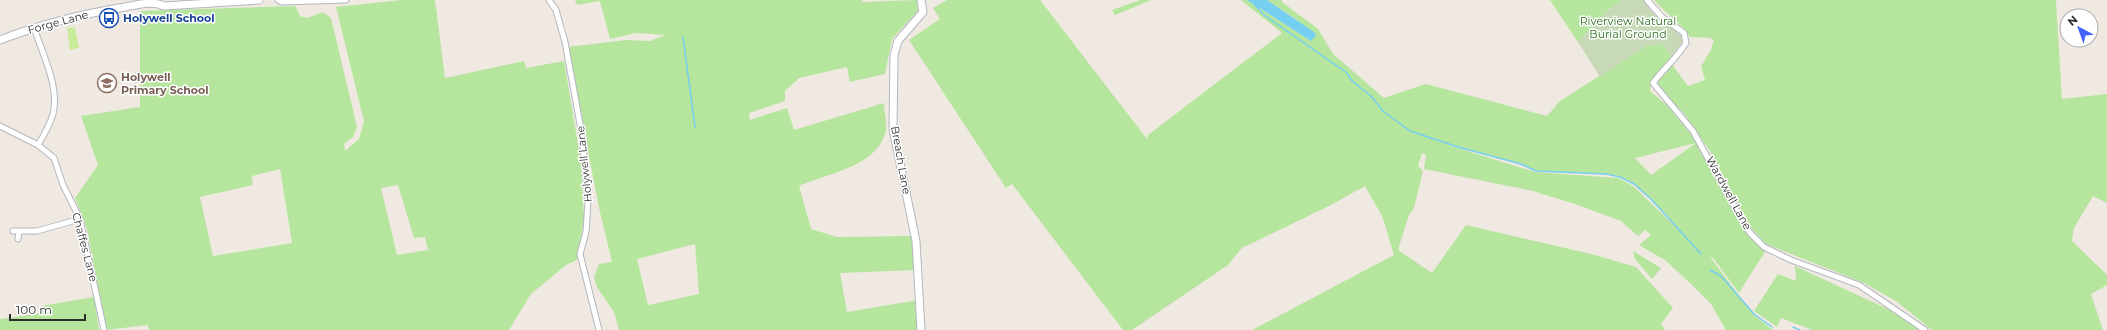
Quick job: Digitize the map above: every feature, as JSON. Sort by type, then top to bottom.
[{"type":"street","name":"Forge Lane","points":[[0,40],[34,27],[90,13],[157,3],[164,6],[259,0]]},
{"type":"street","points":[[278,0],[282,2],[346,0]]},
{"type":"street","name":"Holywell Lane","points":[[549,0],[556,10],[565,42],[582,135],[588,201],[586,232],[580,254],[599,330]]},
{"type":"street","name":"Breach Lane","points":[[921,0],[922,12],[898,41],[894,55],[893,129],[916,242],[921,330]]},
{"type":"street","name":"Wardwell Lane","points":[[1647,0],[1662,17],[1684,33],[1686,43],[1679,54],[1663,68],[1653,83],[1693,131],[1750,233],[1764,247],[1791,260],[1859,285],[1924,330]]},
{"type":"street","points":[[34,27],[55,97],[52,119],[38,145]]},
{"type":"street","name":"Chaffes Lane","points":[[0,126],[38,145],[54,158],[63,184],[80,219],[104,330]]},
{"type":"street","points":[[18,238],[16,231],[37,231],[80,219]]},
{"type":"green space","points":[[402,0],[435,0],[445,78],[524,61],[526,68],[564,61],[581,162],[584,218],[577,260],[566,265],[531,294],[509,330],[149,330],[148,325],[106,330],[87,229],[75,198],[98,165],[81,116],[140,107],[140,11],[295,6],[300,16],[307,18],[323,12],[331,18],[357,127],[353,137],[344,144],[345,151],[359,139],[364,121],[336,7]],"holes":[[[280,169],[292,243],[213,256],[200,197],[253,185],[252,176]],[[398,185],[414,238],[425,237],[428,250],[397,255],[381,188]]]},
{"type":"green space","points":[[575,0],[862,0],[863,2],[917,0],[918,11],[892,39],[885,74],[850,82],[847,67],[799,78],[785,91],[785,101],[749,113],[750,120],[787,108],[794,130],[884,103],[886,130],[881,142],[873,153],[863,161],[850,167],[799,186],[811,229],[837,237],[913,236],[916,270],[840,273],[847,312],[918,300],[918,330],[619,330],[614,312],[597,287],[594,277],[599,264],[612,262],[599,208],[568,47],[626,40],[650,41],[666,35],[636,33],[610,39],[600,1],[577,5]],"holes":[[[695,244],[699,294],[648,305],[637,259]]]},
{"type":"green space","points":[[947,0],[1040,0],[1147,139],[1148,135],[1282,33],[1241,0],[1247,0],[1311,41],[1297,20],[1267,0],[1282,0],[1282,2],[1318,29],[1333,54],[1384,98],[1426,84],[1547,116],[1560,101],[1648,45],[1662,44],[1672,56],[1652,79],[1650,91],[1669,107],[1697,142],[1731,205],[1766,250],[1739,293],[1713,258],[1710,257],[1753,314],[1773,330],[1726,330],[1711,304],[1692,285],[1665,260],[1639,245],[1651,235],[1645,230],[1638,236],[1621,221],[1575,204],[1533,191],[1424,169],[1426,155],[1422,153],[1418,166],[1423,171],[1414,208],[1409,215],[1398,250],[1432,273],[1466,225],[1595,255],[1636,267],[1673,308],[1661,324],[1665,330],[1252,330],[1394,255],[1383,218],[1365,186],[1331,205],[1242,248],[1228,265],[1132,330],[1123,330],[1012,184],[1006,188],[909,40],[940,19],[933,8]],"holes":[[[1442,143],[1521,164],[1536,171],[1606,174],[1620,177],[1634,184],[1651,199],[1683,234],[1633,186],[1618,178],[1535,172]],[[1696,143],[1651,175],[1635,158]]]},
{"type":"green space","points":[[1140,0],[1151,0],[1115,15],[1112,10]]},
{"type":"green space","points":[[1550,0],[1623,0],[1608,10],[1578,42]]},
{"type":"green space","name":"Riverview Natural Burial Ground","points":[[1623,0],[1644,0],[1652,12],[1682,34],[1682,43],[1672,56],[1662,44],[1648,45],[1600,77],[1578,42],[1608,10]]},
{"type":"green space","points":[[1654,0],[2056,0],[2062,99],[2107,94],[2107,203],[2093,196],[2074,228],[2072,241],[2107,275],[2107,285],[2091,294],[2103,330],[1932,330],[1896,301],[1864,283],[1766,244],[1750,227],[1710,151],[1686,116],[1657,84],[1671,63],[1688,86],[1705,80],[1701,66],[1711,50],[1714,40],[1710,38],[1690,37],[1682,27]]},
{"type":"green space","points":[[75,27],[79,48],[70,50],[67,28]]},
{"type":"green space","points":[[1633,251],[1661,268],[1652,279],[1635,259]]},
{"type":"green space","points":[[1795,266],[1892,311],[1919,330],[1812,330],[1781,318],[1777,327],[1754,311],[1778,274],[1796,281]]},
{"type":"green space","points":[[94,297],[99,330],[0,330],[0,319],[42,313],[41,306]]},
{"type":"water","points":[[1247,0],[1267,0],[1314,32],[1316,35],[1311,41]]},
{"type":"waterway","points":[[1254,4],[1264,15],[1347,73],[1352,81],[1371,96],[1383,111],[1410,131],[1458,147],[1521,164],[1536,171],[1606,174],[1620,177],[1634,184],[1651,199],[1701,254]]},
{"type":"waterway","points":[[683,37],[695,127]]},
{"type":"waterway","points":[[1710,270],[1721,276],[1754,314],[1772,327]]},
{"type":"waterway","points":[[1793,327],[1800,330]]},
{"type":"place","name":"Holywell School","points":[[109,18]]},
{"type":"place","name":"Holywell Primary School","points":[[107,83]]}]
